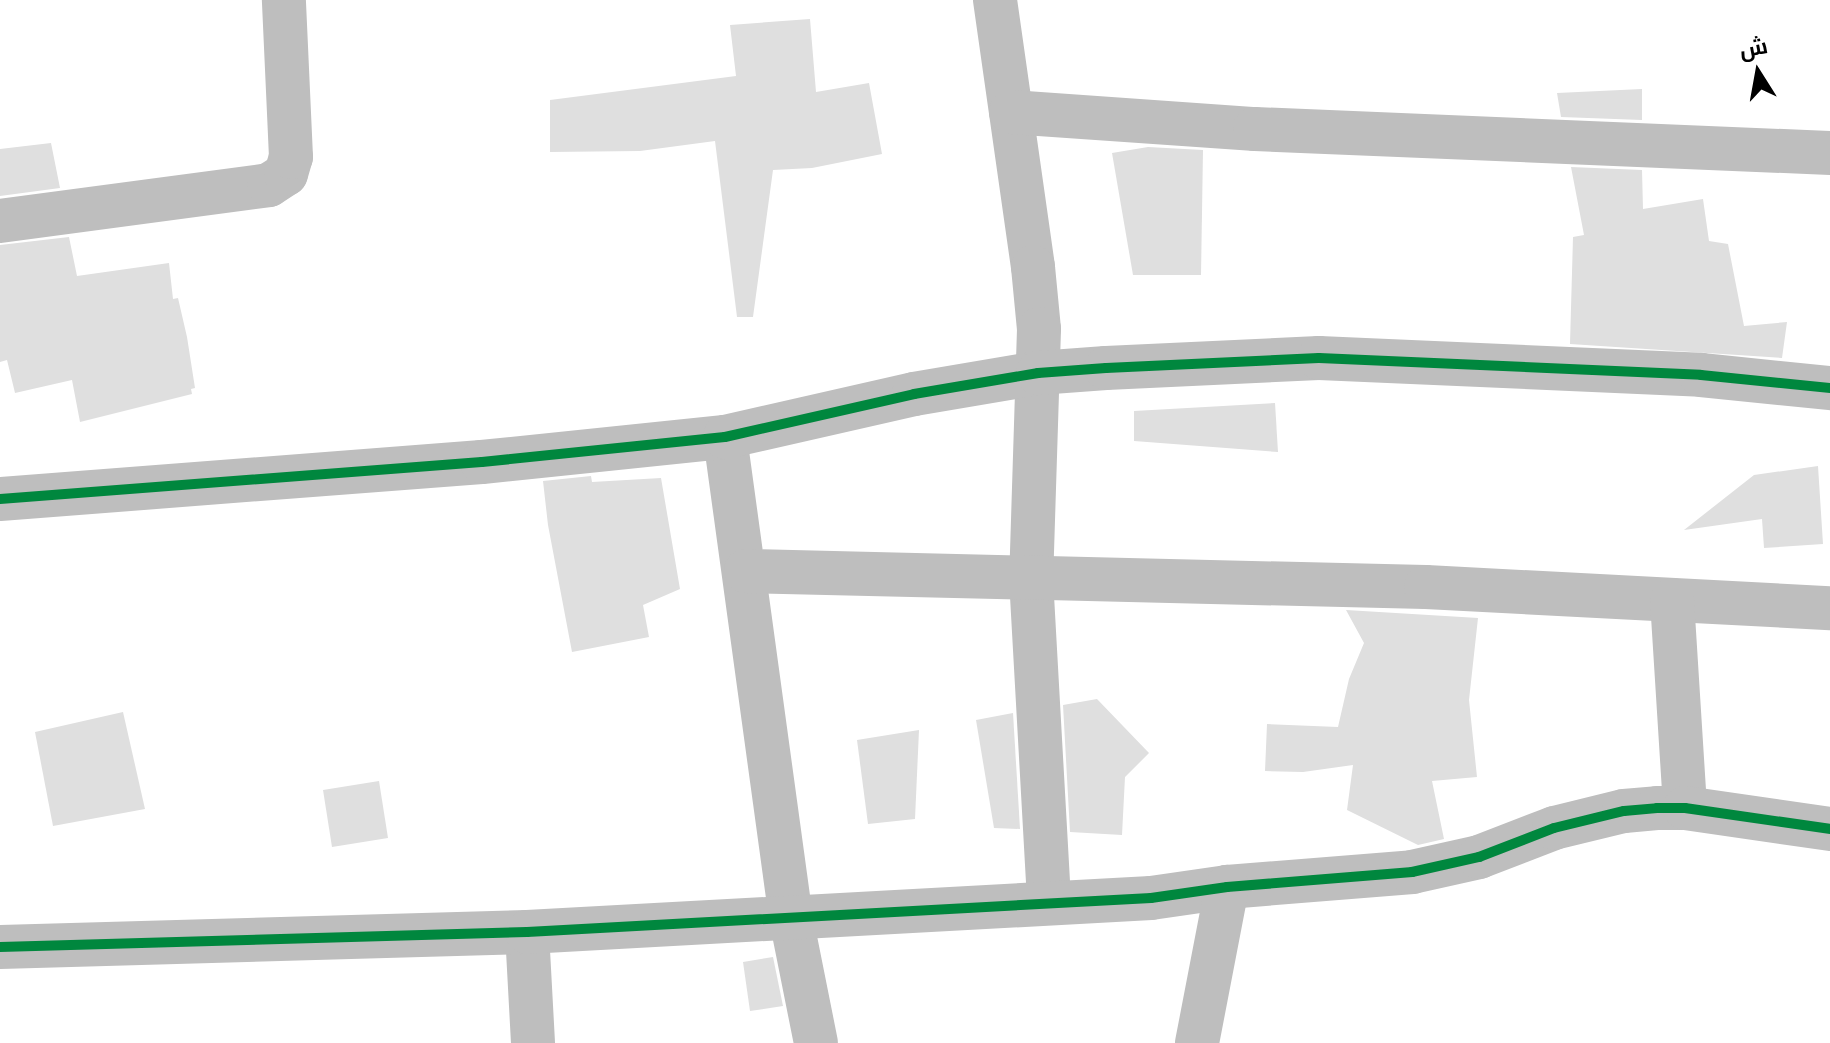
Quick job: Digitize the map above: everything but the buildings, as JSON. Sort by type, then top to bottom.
[{"type":"street","points":[[0,221],[269,185],[286,174],[291,157],[284,0]]},
{"type":"street","points":[[995,0],[1033,267],[1038,373],[1031,578],[1049,903]]},
{"type":"street","points":[[1011,112],[1255,129],[1830,153]]},
{"type":"street","points":[[0,499],[482,462],[725,437],[914,394],[1038,373],[1319,358],[1701,375],[1830,388]]},
{"type":"street","points":[[725,437],[746,571],[791,918],[816,1043]]},
{"type":"street","points":[[746,571],[1426,587],[1830,608]]},
{"type":"street","points":[[1672,600],[1685,808]]},
{"type":"street","points":[[0,947],[527,932],[1151,898],[1227,887],[1412,872],[1479,857],[1554,828],[1624,811],[1685,808],[1830,829]]},
{"type":"street","points":[[1197,1043],[1227,887]]},
{"type":"street","points":[[527,932],[533,1043]]},
{"type":"cycle path","points":[[0,499],[482,462],[725,437],[914,394],[1038,373],[1106,368],[1319,358],[1701,375],[1830,388]]},
{"type":"cycle path","points":[[0,947],[527,932],[1151,898],[1227,887],[1412,872],[1479,857],[1554,828],[1624,811],[1657,808],[1685,808],[1830,829]]}]
